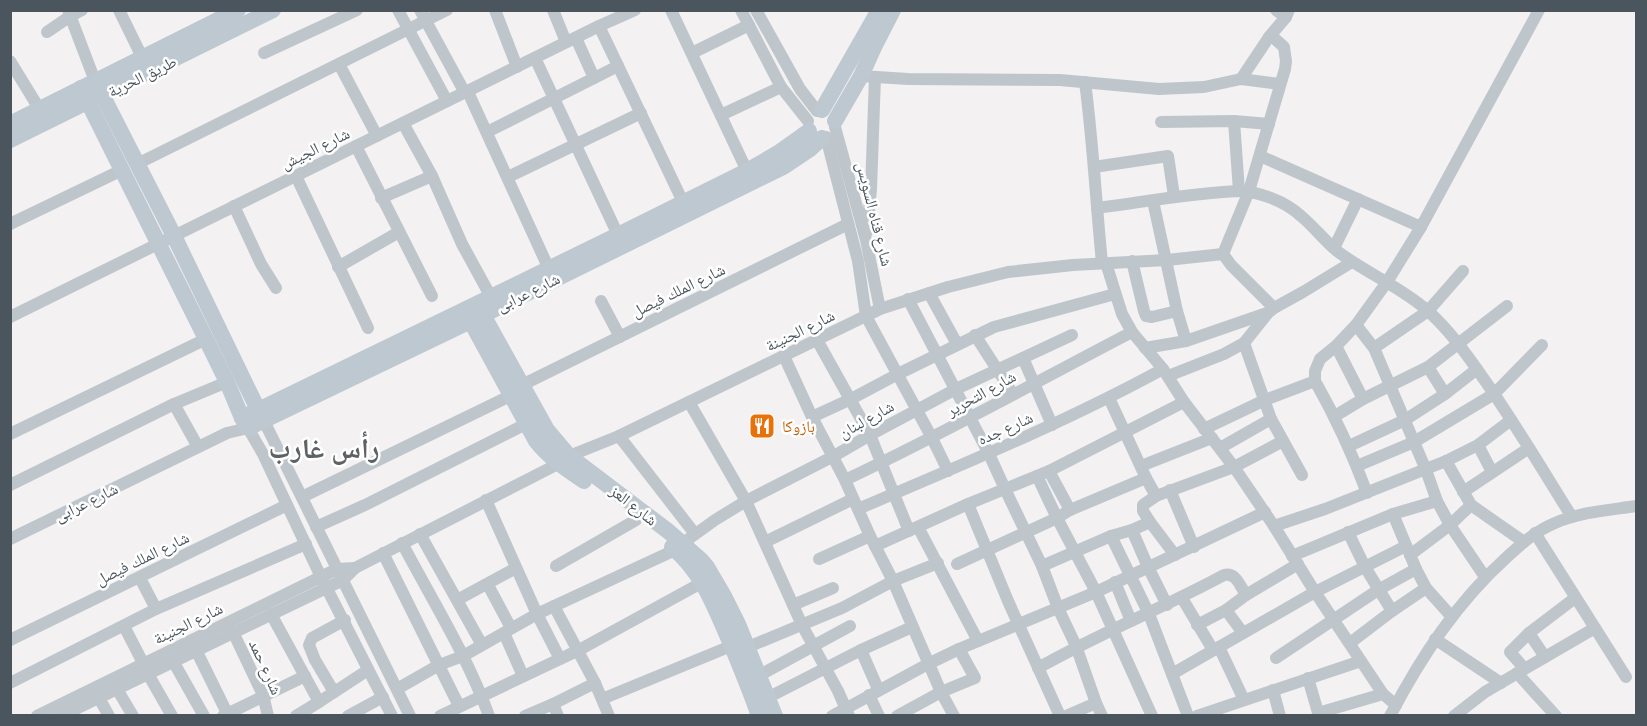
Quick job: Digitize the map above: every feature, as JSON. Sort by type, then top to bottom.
[{"type":"main road","name":"طريق الحرية","points":[[10,140],[91,92],[142,57],[216,16],[238,10]]},
{"type":"main road","name":"طريق الحرية","points":[[10,124],[40,110],[91,92],[273,10]]},
{"type":"main road","name":"شارع عرابى","points":[[245,423],[477,309],[783,167],[810,149],[879,10]]},
{"type":"main road","name":"شارع عرابى","points":[[477,309],[549,269],[747,171],[822,125],[868,76],[874,45],[893,10]]},
{"type":"main road","points":[[91,92],[129,167],[158,244],[245,423]]},
{"type":"main road","points":[[129,167],[174,236],[261,415]]},
{"type":"main road","name":"شارع العز","points":[[477,309],[516,391],[526,424],[541,447],[564,460],[684,542],[712,575],[724,596],[740,646],[746,679],[759,716]]},
{"type":"main road","name":"شارع العز","points":[[516,391],[560,447],[564,460],[589,484],[636,520],[684,542],[703,582],[758,676],[775,716]]},
{"type":"street","points":[[47,32],[68,14],[82,10]]},
{"type":"street","points":[[119,10],[142,57]]},
{"type":"street","points":[[264,53],[357,10]]},
{"type":"street","points":[[398,10],[447,101]]},
{"type":"street","points":[[10,224],[408,31],[423,16],[447,10]]},
{"type":"street","points":[[495,10],[517,67]]},
{"type":"street","points":[[553,10],[594,78]]},
{"type":"street","name":"شارع الجيش","points":[[10,317],[466,93],[599,26],[618,14],[634,10]]},
{"type":"street","points":[[671,10],[747,171]]},
{"type":"street","points":[[741,10],[781,87],[822,125]]},
{"type":"street","points":[[756,10],[822,125]]},
{"type":"street","points":[[1367,493],[1349,446],[1315,381],[1315,371],[1320,359],[1356,325],[1387,282],[1421,227],[1539,10]]},
{"type":"street","points":[[1240,79],[1284,13]]},
{"type":"street","points":[[68,14],[91,92]]},
{"type":"street","points":[[423,16],[487,132],[549,269]]},
{"type":"street","points":[[692,53],[749,25]]},
{"type":"street","points":[[599,26],[683,202]]},
{"type":"street","points":[[1269,37],[1284,47],[1286,61],[1260,156],[1244,191],[1223,254],[1271,310]]},
{"type":"street","points":[[535,58],[618,236]]},
{"type":"street","points":[[10,61],[40,110]]},
{"type":"street","points":[[339,64],[377,136]]},
{"type":"street","points":[[487,132],[618,66]]},
{"type":"street","points":[[866,240],[871,189],[868,76],[908,79],[1060,80],[1159,88],[1204,87],[1240,79],[1280,84]]},
{"type":"street","points":[[1085,82],[1092,139],[1096,208],[1104,263],[1122,314],[1132,332],[1165,372],[1184,402],[1265,512],[1393,710],[1451,616],[1485,577],[1524,542],[1553,523],[1572,517],[1636,506]]},
{"type":"street","points":[[721,115],[781,87]]},
{"type":"street","points":[[508,177],[641,113]]},
{"type":"street","points":[[1161,122],[1233,121],[1269,124]]},
{"type":"street","points":[[1233,121],[1244,191]]},
{"type":"street","points":[[404,123],[432,176],[462,244],[477,309]]},
{"type":"street","name":"شارع قناه السويس","points":[[822,125],[858,261],[866,316]]},
{"type":"street","name":"شارع قناه السويس","points":[[822,125],[866,240],[880,309]]},
{"type":"street","points":[[356,146],[432,296]]},
{"type":"street","points":[[1094,167],[1168,156],[1174,196]]},
{"type":"street","points":[[1260,156],[1421,227]]},
{"type":"street","points":[[296,176],[368,328]]},
{"type":"street","points":[[381,198],[432,176]]},
{"type":"street","points":[[1096,208],[1174,196],[1244,191],[1289,206],[1352,262],[1387,282],[1428,311],[1459,343],[1572,517]]},
{"type":"street","points":[[1334,248],[1358,199]]},
{"type":"street","points":[[1153,201],[1177,311],[1186,341]]},
{"type":"street","points":[[234,206],[261,264],[276,288]]},
{"type":"street","name":"شارع الملك فيصل","points":[[302,497],[848,224]]},
{"type":"street","points":[[338,267],[399,232]]},
{"type":"street","name":"شارع الجنينة","points":[[37,716],[149,667],[324,583],[564,460],[619,436],[880,309],[975,279],[1008,272],[1223,254]]},
{"type":"street","points":[[1132,261],[1146,316],[1152,317],[1177,311]]},
{"type":"street","points":[[1145,348],[1186,341],[1271,310],[1352,262]]},
{"type":"street","points":[[1374,348],[1428,311],[1463,271]]},
{"type":"street","points":[[929,293],[957,344]]},
{"type":"street","points":[[812,417],[975,335],[1009,323],[1115,294]]},
{"type":"street","points":[[908,299],[989,454],[1042,566],[1076,646],[1102,716]]},
{"type":"street","points":[[601,301],[620,337]]},
{"type":"street","points":[[1335,416],[1363,399],[1428,367],[1507,306]]},
{"type":"street","points":[[1271,310],[1244,343],[1272,419],[1302,475]]},
{"type":"street","points":[[866,316],[948,471]]},
{"type":"street","points":[[1356,325],[1374,348],[1437,501],[1450,525],[1485,577]]},
{"type":"street","name":"شارع التحرير","points":[[845,480],[932,438],[1132,332]]},
{"type":"street","name":"شارع لبنان","points":[[397,689],[537,614],[684,542],[746,501],[956,389],[1072,334]]},
{"type":"street","points":[[975,335],[1013,394]]},
{"type":"street","points":[[10,434],[206,339]]},
{"type":"street","points":[[817,340],[870,435],[894,494],[914,529],[938,563],[978,641]]},
{"type":"street","name":"شارع جده","points":[[765,542],[802,523],[856,504],[894,494],[989,454],[1165,372],[1224,354],[1244,343]]},
{"type":"street","points":[[1357,466],[1414,442],[1494,394],[1542,345]]},
{"type":"street","points":[[1336,346],[1363,399]]},
{"type":"street","points":[[784,356],[812,417],[834,456],[872,541],[893,581],[928,664],[954,716]]},
{"type":"street","points":[[1023,358],[1052,425]]},
{"type":"street","points":[[1428,367],[1445,394]]},
{"type":"street","points":[[1349,446],[1405,420],[1445,394],[1477,369]]},
{"type":"street","points":[[957,564],[1057,518],[1143,472],[1265,400],[1315,381]]},
{"type":"street","points":[[10,485],[174,404],[227,382]]},
{"type":"street","points":[[1108,398],[1156,496]]},
{"type":"street","points":[[689,402],[746,501],[802,625],[848,712]]},
{"type":"street","points":[[819,559],[914,529],[1049,471],[1184,402]]},
{"type":"street","points":[[174,404],[198,447]]},
{"type":"street","points":[[261,415],[410,716]]},
{"type":"street","points":[[1220,448],[1272,419]]},
{"type":"street","points":[[1274,526],[1426,470],[1478,445],[1511,420]]},
{"type":"street","points":[[245,423],[263,454],[324,583],[345,620],[392,716]]},
{"type":"street","name":"شارع عرابى","points":[[10,538],[245,423]]},
{"type":"street","points":[[316,526],[365,505],[526,424]]},
{"type":"street","points":[[619,436],[684,542]]},
{"type":"street","points":[[1175,555],[1150,522],[1143,511],[1143,506],[1156,496],[1234,467],[1283,441]]},
{"type":"street","points":[[1478,445],[1492,472]]},
{"type":"street","points":[[1463,492],[1529,448]]},
{"type":"street","points":[[1446,461],[1471,506],[1524,542]]},
{"type":"street","points":[[1049,471],[1070,510]]},
{"type":"street","points":[[1037,476],[1114,629],[1152,716]]},
{"type":"street","points":[[1170,490],[1194,547]]},
{"type":"street","points":[[486,500],[537,614],[560,659]]},
{"type":"street","points":[[1197,625],[1226,610],[1295,560],[1348,532],[1393,514],[1437,501]]},
{"type":"street","points":[[968,504],[1060,716]]},
{"type":"street","name":"شارع الملك فيصل","points":[[10,640],[287,505]]},
{"type":"street","points":[[1172,674],[1315,592],[1365,567],[1408,551],[1450,525],[1471,506]]},
{"type":"street","points":[[832,716],[848,712],[873,692],[959,649],[1096,592],[1265,512]]},
{"type":"street","points":[[1393,514],[1426,588],[1451,616]]},
{"type":"street","points":[[556,566],[636,520]]},
{"type":"street","points":[[1042,566],[1150,522]]},
{"type":"street","points":[[1132,530],[1167,605]]},
{"type":"street","points":[[1348,532],[1365,567],[1392,611]]},
{"type":"street","points":[[1535,533],[1626,677]]},
{"type":"street","points":[[420,534],[482,645]]},
{"type":"street","points":[[1111,536],[1149,614],[1188,716]]},
{"type":"street","points":[[402,543],[462,656],[482,696],[489,716]]},
{"type":"street","points":[[10,683],[156,609],[306,544]]},
{"type":"street","points":[[383,553],[459,706]]},
{"type":"street","points":[[602,699],[740,646],[802,625],[842,608],[893,581],[938,563]]},
{"type":"street","points":[[457,600],[516,568]]},
{"type":"street","points":[[1276,658],[1378,590],[1416,569]]},
{"type":"street","points":[[1038,668],[1076,646],[1149,614],[1227,574],[1234,576],[1246,595]]},
{"type":"street","points":[[140,578],[156,609]]},
{"type":"street","points":[[440,716],[579,650],[703,582]]},
{"type":"street","points":[[1115,582],[1131,621]]},
{"type":"street","name":"شارع الجنينة","points":[[66,714],[117,689],[149,667],[173,661],[272,614],[324,583]]},
{"type":"street","points":[[488,585],[523,676]]},
{"type":"street","points":[[793,605],[833,588]]},
{"type":"street","points":[[1350,643],[1426,588]]},
{"type":"street","points":[[1182,598],[1197,625],[1216,649],[1244,700]]},
{"type":"street","points":[[1556,716],[1520,671],[1510,652],[1529,633],[1575,598]]},
{"type":"street","points":[[554,606],[579,650],[609,716]]},
{"type":"street","points":[[1226,610],[1243,633]]},
{"type":"street","points":[[272,614],[319,702]]},
{"type":"street","points":[[334,693],[309,645],[312,638],[345,620]]},
{"type":"street","points":[[124,626],[149,667],[172,716]]},
{"type":"street","points":[[758,676],[850,626]]},
{"type":"street","points":[[767,698],[912,627]]},
{"type":"street","points":[[1454,716],[1485,692],[1595,628]]},
{"type":"street","name":"شارع حمد","points":[[233,632],[263,696],[268,716]]},
{"type":"street","points":[[1529,633],[1545,657]]},
{"type":"street","points":[[1435,639],[1501,683]]},
{"type":"street","points":[[897,716],[911,712],[941,692],[975,678],[959,649]]},
{"type":"street","points":[[196,650],[225,714],[305,676]]},
{"type":"street","points":[[861,650],[879,716]]},
{"type":"street","points":[[173,661],[204,716]]},
{"type":"street","points":[[1197,716],[1224,711],[1244,700],[1361,661]]},
{"type":"street","points":[[296,716],[368,670]]},
{"type":"street","points":[[1308,678],[1318,714],[1383,694]]},
{"type":"street","points":[[525,716],[555,710],[595,683]]},
{"type":"street","points":[[117,689],[133,716]]},
{"type":"street","points":[[1273,690],[1280,716]]},
{"type":"street","points":[[348,716],[383,697]]},
{"type":"street","points":[[99,698],[109,716]]},
{"type":"street","points":[[1066,716],[1096,703]]},
{"type":"place","name":"بازوكا","points":[[762,426]]},
{"type":"district","name":"رأس غارب","points":[[324,448]]}]
